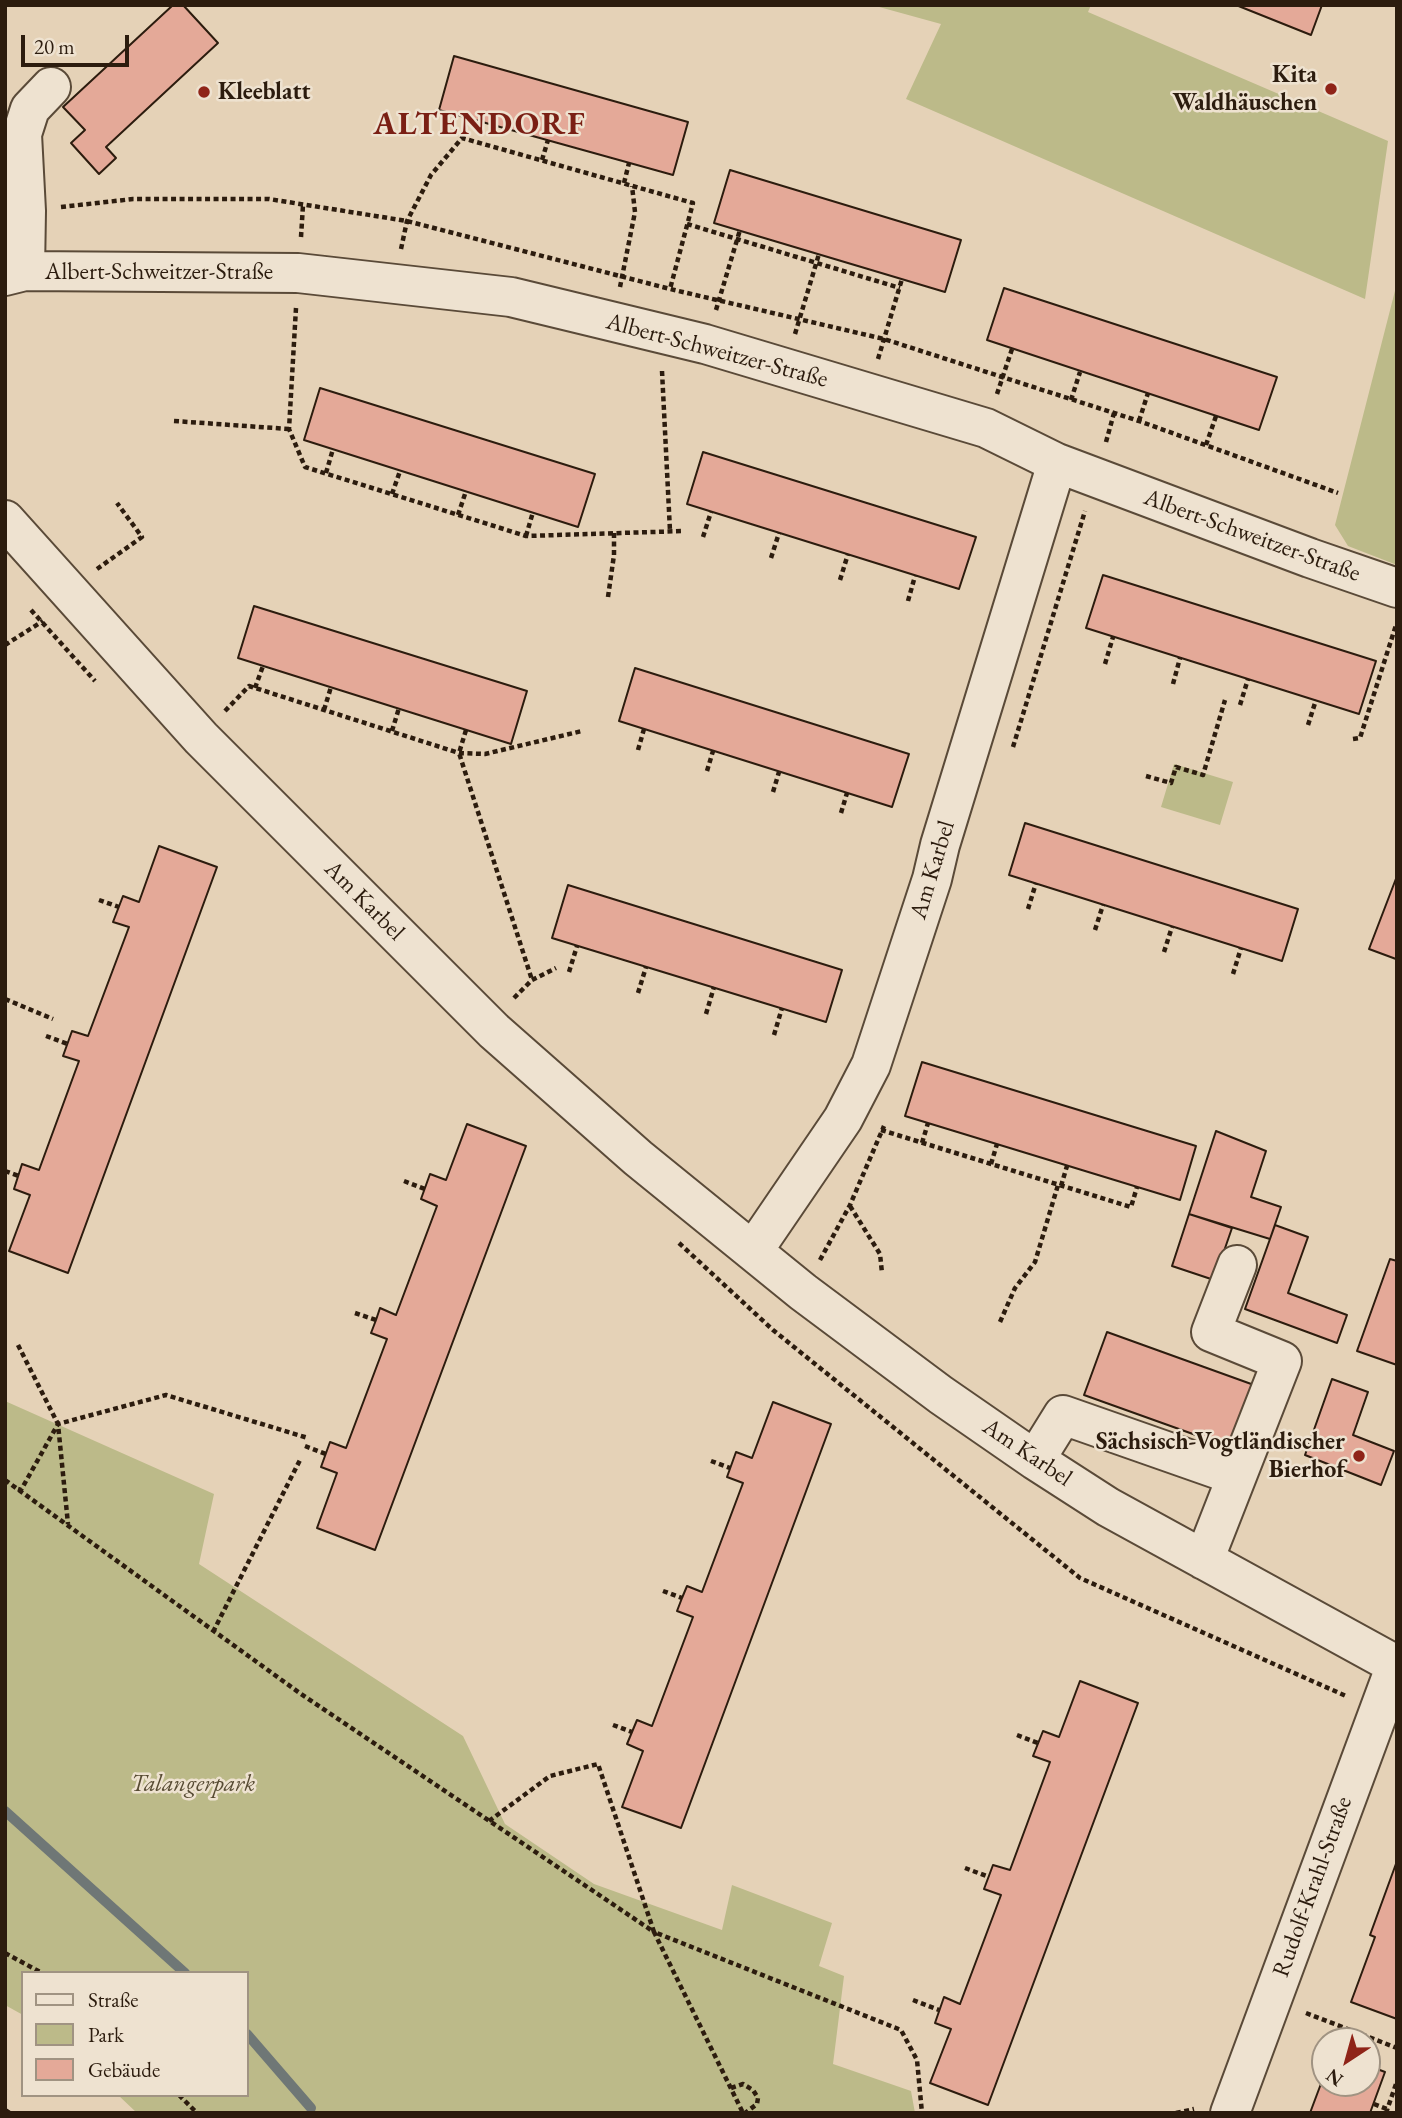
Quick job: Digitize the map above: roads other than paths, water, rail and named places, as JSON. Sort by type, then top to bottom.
[{"type":"street","points":[[15,274],[26,211],[22,134],[30,109],[51,87]]},
{"type":"street","name":"Albert-Schweitzer-Straße","points":[[15,274],[298,273],[511,298],[719,348],[986,428],[1057,463],[1397,588]]},
{"type":"street","name":"Am Karbel","points":[[753,1251],[843,1119],[871,1065],[932,879],[940,845],[1057,463]]},
{"type":"street","name":"Am Karbel","points":[[5,520],[201,738],[494,1031],[638,1158],[803,1292],[941,1395],[1035,1460],[1108,1507],[1396,1663]]},
{"type":"street","points":[[1204,1560],[1282,1361],[1211,1332],[1237,1265]]},
{"type":"street","points":[[1035,1460],[1063,1415],[1237,1476]]},
{"type":"street","name":"Rudolf-Krahl-Straße","points":[[1230,2113],[1382,1730],[1396,1663]]},
{"type":"waterway","points":[[5,1811],[183,1971]]},
{"type":"waterway","points":[[248,2035],[311,2108]]},
{"type":"place","name":"Kita Waldhäuschen","points":[[1331,89]]},
{"type":"place","name":"Kleeblatt","points":[[204,92]]},
{"type":"place","name":"Sächsisch-Vogtländischer Bierhof","points":[[1359,1456]]},
{"type":"district","name":"ALTENDORF","points":[[480,125]]},
{"type":"park label","name":"Talangerpark","points":[[193,1784]]}]
